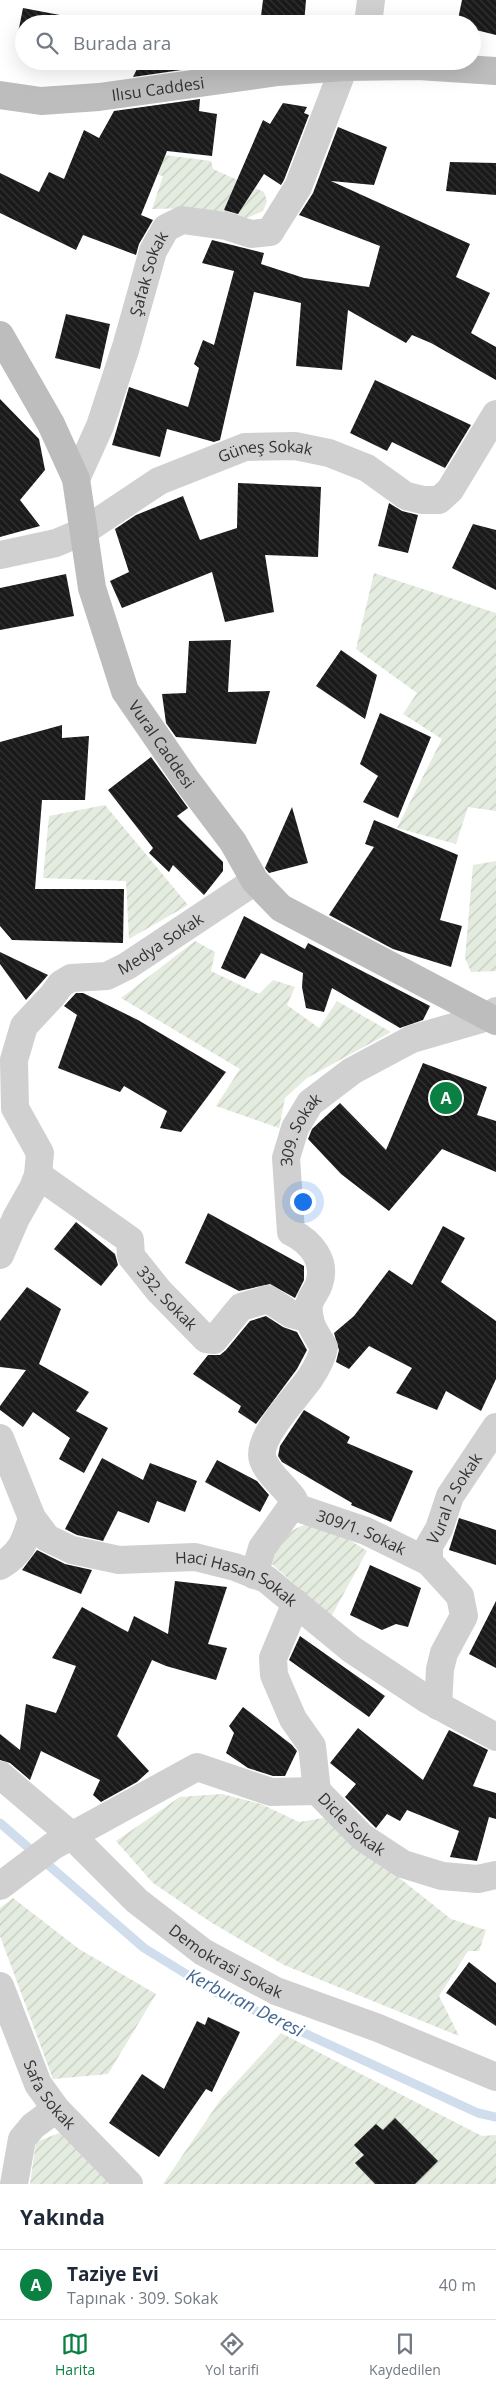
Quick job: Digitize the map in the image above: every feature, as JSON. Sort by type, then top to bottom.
[{"type":"street","points":[[370,15],[372,0]]},
{"type":"street","name":"Ilısu Caddesi","points":[[0,95],[40,101],[99,97],[300,70]]},
{"type":"street","name":"Şafak Sokak","points":[[76,479],[100,426],[154,251],[166,228],[182,220],[226,226],[251,234],[270,232],[298,187],[353,70]]},
{"type":"street","name":"Ilısu Caddesi","points":[[480,70],[496,71]]},
{"type":"street","name":"Vural Caddesi","points":[[0,335],[51,424],[76,479],[92,588],[125,691],[187,781],[233,842],[255,882],[281,908],[493,1016]]},
{"type":"street","name":"Güneş Sokak","points":[[0,555],[56,543],[84,531],[159,481],[245,447],[295,446],[329,453],[367,468],[406,496],[423,500],[439,500],[450,490],[496,414]]},
{"type":"street","name":"Medya Sokak","points":[[0,1255],[38,1175],[40,1153],[15,1108],[12,1030],[53,995],[61,984],[71,978],[107,976],[127,966],[255,882]]},
{"type":"street","name":"309. Sokak","points":[[310,1319],[309,1304],[319,1285],[322,1271],[319,1257],[304,1239],[291,1232],[286,1158],[296,1128],[310,1103],[327,1088],[352,1072],[412,1038],[493,1016]]},
{"type":"street","name":"332. Sokak","points":[[38,1175],[130,1240],[131,1256],[159,1291],[206,1340],[214,1340],[241,1307],[268,1299],[291,1314],[310,1319]]},
{"type":"street","points":[[254,1574],[262,1548],[292,1506],[294,1500],[289,1491],[265,1465],[262,1458],[262,1449],[281,1412],[309,1380],[322,1358],[324,1347],[311,1327],[310,1319]]},
{"type":"street","name":"Vural 2 Sokak","points":[[438,1706],[440,1669],[444,1652],[464,1616],[460,1596],[429,1562],[429,1546],[440,1529],[450,1496],[496,1427]]},
{"type":"street","name":"Haci Hasan Sokak","points":[[0,1438],[32,1518],[47,1538],[72,1550],[119,1560],[195,1557],[266,1579],[351,1650],[438,1706],[496,1737]]},
{"type":"street","name":"309/1. Sokak","points":[[292,1506],[366,1532],[429,1562]]},
{"type":"street","points":[[0,1566],[14,1558],[26,1537],[32,1518]]},
{"type":"street","name":"Dicle Sokak","points":[[296,1603],[273,1658],[274,1675],[293,1719],[312,1746],[317,1791],[362,1837],[403,1864],[442,1876],[478,1880],[496,1875]]},
{"type":"street","points":[[10,1878],[62,1841],[197,1767],[271,1792],[317,1791]]},
{"type":"street","name":"Demokrasi Sokak","points":[[0,1775],[55,1824],[62,1841],[203,1952],[276,1992],[378,2028],[496,2077]]},
{"type":"street","name":"Safa Sokak","points":[[0,1986],[38,2084],[56,2110],[129,2184]]},
{"type":"street","points":[[14,2184],[22,2139],[33,2126],[56,2110]]},
{"type":"shaded area","points":[[133,151],[211,161],[213,169],[264,192],[267,201],[263,211],[247,218],[191,208],[152,209],[163,176],[126,165]]},
{"type":"shaded area","points":[[374,573],[496,613],[496,811],[468,807],[456,844],[397,828],[442,739],[403,714],[417,693],[356,649]]},
{"type":"shaded area","points":[[105,805],[188,905],[129,939],[126,881],[43,878],[49,816]]},
{"type":"shaded area","points":[[496,861],[496,971],[471,972],[465,958],[473,865]]},
{"type":"shaded area","points":[[195,941],[215,952],[211,971],[259,994],[273,980],[295,987],[287,1005],[319,1028],[337,1001],[391,1032],[307,1078],[285,1098],[279,1128],[216,1106],[240,1069],[121,998]]},
{"type":"shaded area","points":[[308,1524],[340,1534],[367,1551],[331,1617],[272,1564],[276,1549],[283,1538],[293,1530]]},
{"type":"shaded area","points":[[222,1794],[261,1804],[299,1822],[324,1818],[451,1919],[486,1930],[479,1951],[468,1951],[439,1996],[459,2036],[284,1965],[212,1923],[153,1883],[116,1841],[180,1797]]},
{"type":"shaded area","points":[[13,1898],[79,1949],[156,1994],[108,2074],[53,2079],[0,1936],[0,1908]]},
{"type":"shaded area","points":[[281,2033],[482,2136],[496,2135],[496,2184],[163,2184],[221,2099]]},
{"type":"shaded area","points":[[67,2130],[120,2184],[30,2184],[36,2142]]},
{"type":"building","points":[[263,0],[306,0],[305,15],[261,15]]},
{"type":"building","points":[[462,0],[496,0],[496,35],[481,31],[481,15],[459,15]]},
{"type":"building","points":[[23,8],[60,15],[22,15]]},
{"type":"building","points":[[136,70],[181,70],[133,77]]},
{"type":"building","points":[[200,99],[199,111],[217,114],[212,156],[167,151],[141,215],[153,220],[139,244],[136,255],[83,235],[76,250],[0,213],[0,173],[39,192],[49,172],[64,179],[84,130],[99,138],[114,111]]},
{"type":"building","points":[[283,103],[307,107],[304,113],[309,115],[284,180],[281,185],[264,174],[238,214],[224,210],[263,120],[270,124]]},
{"type":"building","points":[[338,127],[387,147],[374,185],[331,181],[470,244],[456,277],[490,293],[471,333],[496,347],[496,380],[431,343],[412,335],[406,343],[348,310],[342,370],[296,366],[301,303],[254,292],[220,440],[214,442],[167,429],[160,457],[112,445],[129,387],[188,407],[199,368],[194,364],[203,340],[214,345],[234,271],[202,263],[212,240],[264,253],[261,264],[304,278],[369,287],[380,246],[299,215],[313,193]]},
{"type":"building","points":[[450,162],[496,163],[496,195],[446,191]]},
{"type":"building","points":[[66,314],[110,324],[100,369],[55,358]]},
{"type":"building","points":[[375,380],[471,425],[445,468],[392,442],[387,451],[350,433]]},
{"type":"building","points":[[0,399],[39,439],[45,470],[20,500],[40,526],[0,537]]},
{"type":"building","points":[[238,483],[321,487],[318,557],[265,555],[274,612],[225,622],[212,572],[122,608],[110,581],[129,572],[115,529],[136,515],[183,496],[200,540],[237,528]]},
{"type":"building","points":[[389,503],[402,511],[418,515],[408,553],[378,546]]},
{"type":"building","points":[[473,524],[496,530],[496,590],[452,568]]},
{"type":"building","points":[[66,574],[74,616],[0,630],[0,588]]},
{"type":"building","points":[[231,640],[228,692],[270,691],[256,744],[176,737],[166,723],[162,694],[186,693],[189,641]]},
{"type":"building","points":[[341,650],[377,675],[365,719],[316,686]]},
{"type":"building","points":[[380,713],[431,737],[398,818],[363,802],[378,776],[360,764]]},
{"type":"building","points":[[62,725],[62,738],[89,736],[85,800],[42,800],[35,889],[124,889],[123,943],[12,940],[0,926],[0,742]]},
{"type":"building","points":[[151,757],[188,808],[177,816],[223,862],[223,871],[204,895],[173,865],[169,872],[149,853],[153,848],[108,790]]},
{"type":"building","points":[[292,807],[308,863],[269,873],[265,868]]},
{"type":"building","points":[[374,820],[458,855],[440,920],[462,926],[451,967],[393,949],[329,915],[374,847],[365,844]]},
{"type":"building","points":[[244,916],[305,949],[308,943],[430,1006],[423,1020],[400,1028],[332,988],[324,1012],[306,1008],[302,987],[303,973],[261,953],[245,979],[221,968]]},
{"type":"building","points":[[0,952],[48,975],[26,1000],[0,964]]},
{"type":"building","points":[[76,993],[83,993],[138,1020],[226,1072],[181,1132],[160,1128],[167,1111],[124,1086],[120,1092],[58,1068],[77,1015],[64,1006]]},
{"type":"building","points":[[423,1063],[487,1087],[477,1115],[496,1121],[496,1172],[442,1149],[389,1211],[341,1174],[308,1139],[312,1129],[340,1103],[386,1150]]},
{"type":"building","points":[[208,1213],[304,1266],[304,1280],[295,1298],[270,1284],[239,1291],[185,1263]]},
{"type":"building","points":[[76,1222],[115,1254],[118,1265],[101,1286],[54,1249]]},
{"type":"building","points":[[443,1226],[465,1238],[441,1282],[496,1321],[496,1379],[481,1411],[446,1391],[437,1410],[396,1393],[412,1368],[369,1346],[349,1369],[336,1362],[339,1350],[334,1333],[354,1316],[389,1270],[412,1285]]},
{"type":"building","points":[[27,1287],[61,1309],[39,1364],[89,1392],[76,1411],[108,1428],[84,1473],[59,1459],[70,1438],[33,1412],[23,1427],[0,1410],[0,1406],[26,1370],[0,1367],[0,1321]]},
{"type":"building","points":[[266,1316],[283,1327],[297,1332],[307,1350],[297,1369],[256,1424],[238,1412],[241,1406],[193,1374],[208,1355],[220,1355],[226,1350],[250,1321]]},
{"type":"building","points":[[304,1410],[350,1437],[347,1443],[413,1471],[391,1522],[351,1505],[352,1503],[282,1462],[278,1456],[280,1446]]},
{"type":"building","points":[[102,1458],[143,1480],[150,1463],[197,1481],[185,1512],[157,1501],[149,1523],[118,1511],[103,1541],[77,1535],[65,1529]]},
{"type":"building","points":[[217,1460],[257,1481],[269,1495],[260,1512],[205,1482]]},
{"type":"building","points":[[459,1518],[496,1530],[496,1565],[449,1550]]},
{"type":"building","points":[[37,1550],[65,1564],[92,1570],[81,1594],[22,1570]]},
{"type":"building","points":[[370,1565],[421,1588],[408,1627],[396,1624],[382,1630],[350,1615]]},
{"type":"building","points":[[175,1581],[227,1587],[208,1644],[227,1648],[216,1680],[166,1666],[152,1660],[117,1736],[149,1771],[137,1782],[101,1802],[93,1795],[100,1780],[41,1751],[30,1780],[10,1763],[0,1760],[0,1734],[20,1750],[26,1704],[56,1713],[76,1666],[52,1658],[82,1607],[128,1632],[134,1616],[168,1634]]},
{"type":"building","points":[[496,1601],[496,1668],[469,1654]]},
{"type":"building","points":[[300,1636],[385,1696],[369,1717],[289,1660]]},
{"type":"building","points":[[243,1707],[297,1751],[285,1776],[273,1776],[248,1768],[226,1753],[234,1733],[229,1726]]},
{"type":"building","points":[[358,1728],[423,1780],[449,1730],[488,1750],[473,1786],[496,1793],[496,1819],[489,1817],[477,1861],[450,1857],[459,1831],[407,1810],[400,1821],[387,1814],[376,1828],[345,1797],[356,1784],[330,1763]]},
{"type":"building","points":[[469,1962],[496,1983],[496,2026],[446,1993]]},
{"type":"building","points":[[208,2017],[240,2032],[212,2092],[206,2089],[159,2157],[109,2123],[142,2074],[164,2089],[197,2021],[205,2025]]},
{"type":"building","points":[[395,2118],[438,2161],[415,2184],[375,2184],[355,2163],[364,2155],[354,2145],[376,2124],[383,2130]]},
{"type":"waterway","name":"Kerburan Deresi","points":[[0,1823],[144,1948],[217,1993],[478,2113],[496,2117]]},
{"type":"place","name":"Taziye Evi","points":[[446,1098]]}]
